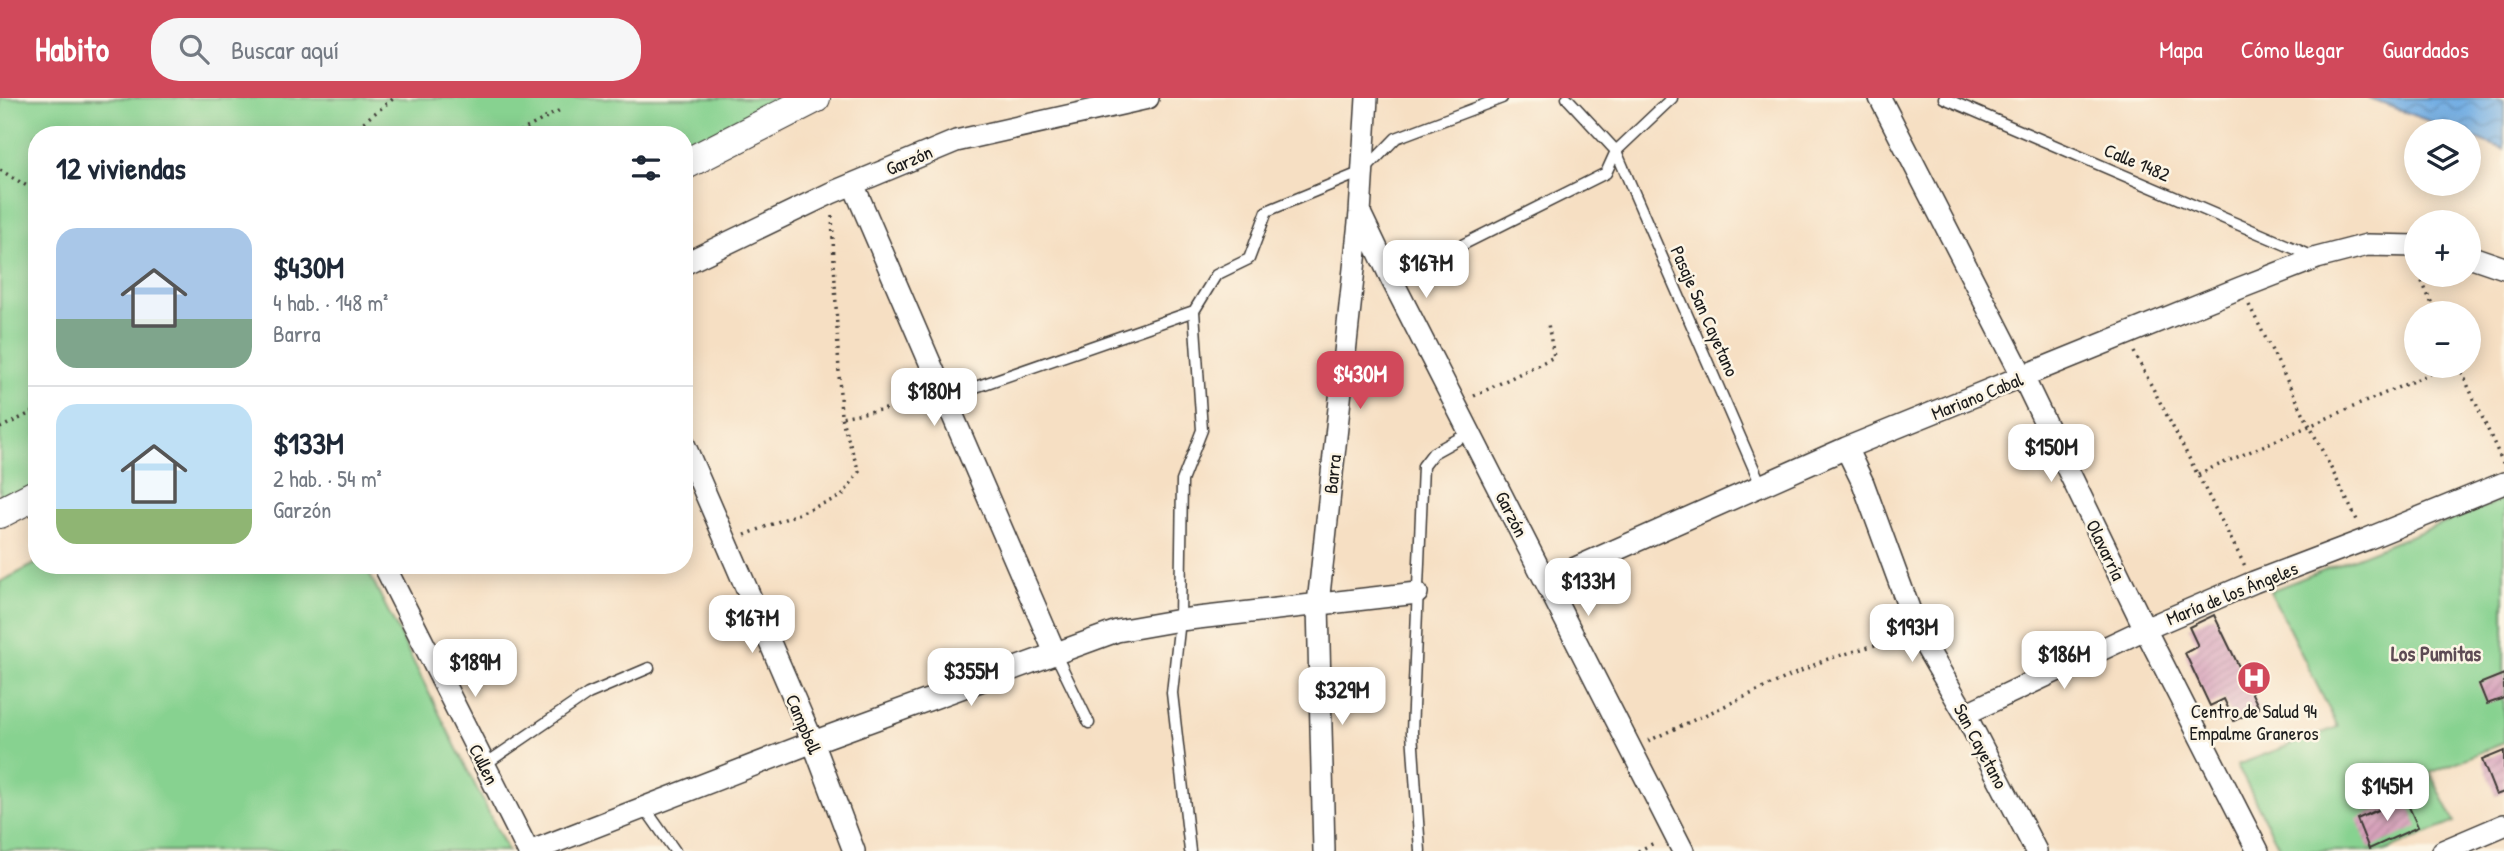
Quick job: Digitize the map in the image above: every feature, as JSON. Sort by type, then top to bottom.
[{"type":"main road","points":[[693,160],[815,98]]},
{"type":"main road","points":[[0,513],[28,499]]},
{"type":"street","name":"Garzón","points":[[693,260],[831,193],[956,141],[1147,98]]},
{"type":"street","name":"Barra","points":[[1324,851],[1318,604],[1360,213],[1367,98]]},
{"type":"street","name":"Olavarría","points":[[1880,98],[2023,377],[2145,629],[2258,851]]},
{"type":"street","points":[[853,184],[1056,655]]},
{"type":"street","name":"Garzón","points":[[1360,213],[1392,281],[1683,851]]},
{"type":"street","name":"Mariano Cabal","points":[[1546,580],[1846,449],[2317,258],[2367,245],[2404,246]]},
{"type":"street","points":[[2481,260],[2504,268]]},
{"type":"street","name":"San Cayetano","points":[[1846,449],[1863,483],[1918,632],[1965,714],[2036,851]]},
{"type":"street","name":"Campbell","points":[[693,465],[813,742],[855,851]]},
{"type":"street","name":"María de los Ángeles","points":[[1965,714],[2145,629],[2254,582],[2504,483]]},
{"type":"street","name":"Cullen","points":[[388,574],[530,851]]},
{"type":"street","points":[[530,851],[813,742],[1117,631],[1417,593]]},
{"type":"street","points":[[2443,851],[2504,825]]},
{"type":"lane","points":[[1190,851],[1172,692],[1180,621],[1182,481],[1202,429],[1194,311],[1216,275],[1248,259],[1267,211],[1364,170],[1396,138],[1502,98]]},
{"type":"lane","name":"Pasaje San Cayetano","points":[[1567,98],[1616,151],[1761,485]]},
{"type":"lane","points":[[1392,281],[1606,173],[1616,151],[1672,98]]},
{"type":"lane","name":"Calle 1482","points":[[1944,98],[2317,258]]},
{"type":"lane","points":[[944,398],[1194,311]]},
{"type":"lane","points":[[1420,851],[1412,732],[1423,466],[1433,453],[1471,432]]},
{"type":"lane","points":[[1056,655],[1089,723]]},
{"type":"lane","points":[[484,765],[588,694],[649,667]]},
{"type":"lane","points":[[644,807],[675,851]]},
{"type":"path","points":[[358,126],[394,98]]},
{"type":"path","points":[[531,126],[562,109]]},
{"type":"path","points":[[0,170],[28,186]]},
{"type":"path","points":[[727,542],[842,496],[859,472],[841,417],[831,193]]},
{"type":"path","points":[[2240,288],[2367,539]]},
{"type":"path","points":[[1456,405],[1553,357],[1548,324]]},
{"type":"path","points":[[2125,335],[2254,582]]},
{"type":"path","points":[[2198,474],[2420,378]]},
{"type":"path","points":[[2464,378],[2504,465]]},
{"type":"path","points":[[841,417],[944,398]]},
{"type":"path","points":[[0,428],[28,414]]},
{"type":"path","points":[[1631,749],[1825,660],[1918,632]]},
{"type":"green space","points":[[0,98],[815,98],[693,160],[693,126],[28,126],[28,499],[0,513]]},
{"type":"green space","points":[[2504,499],[2504,743],[2430,773],[2455,822],[2385,851],[2281,851],[2237,765],[2338,727],[2270,591]]},
{"type":"green space","points":[[28,568],[28,574],[370,574],[508,851],[0,851],[0,582]]},
{"type":"water","points":[[2367,98],[2504,100],[2504,149],[2481,140],[2481,119],[2424,119]]},
{"type":"building","points":[[2214,615],[2259,708],[2234,721],[2224,699],[2210,706],[2185,653],[2198,646],[2189,627]]},
{"type":"building","points":[[2504,674],[2504,698],[2487,704],[2479,684]]},
{"type":"building","points":[[2504,751],[2504,792],[2496,795],[2482,760]]},
{"type":"building","points":[[2405,798],[2418,827],[2369,849],[2357,819]]},
{"type":"place","name":"Centro de Salud 94 Empalme Graneros","points":[[2254,678]]},
{"type":"district","name":"Los Pumitas","points":[[2436,654]]}]
